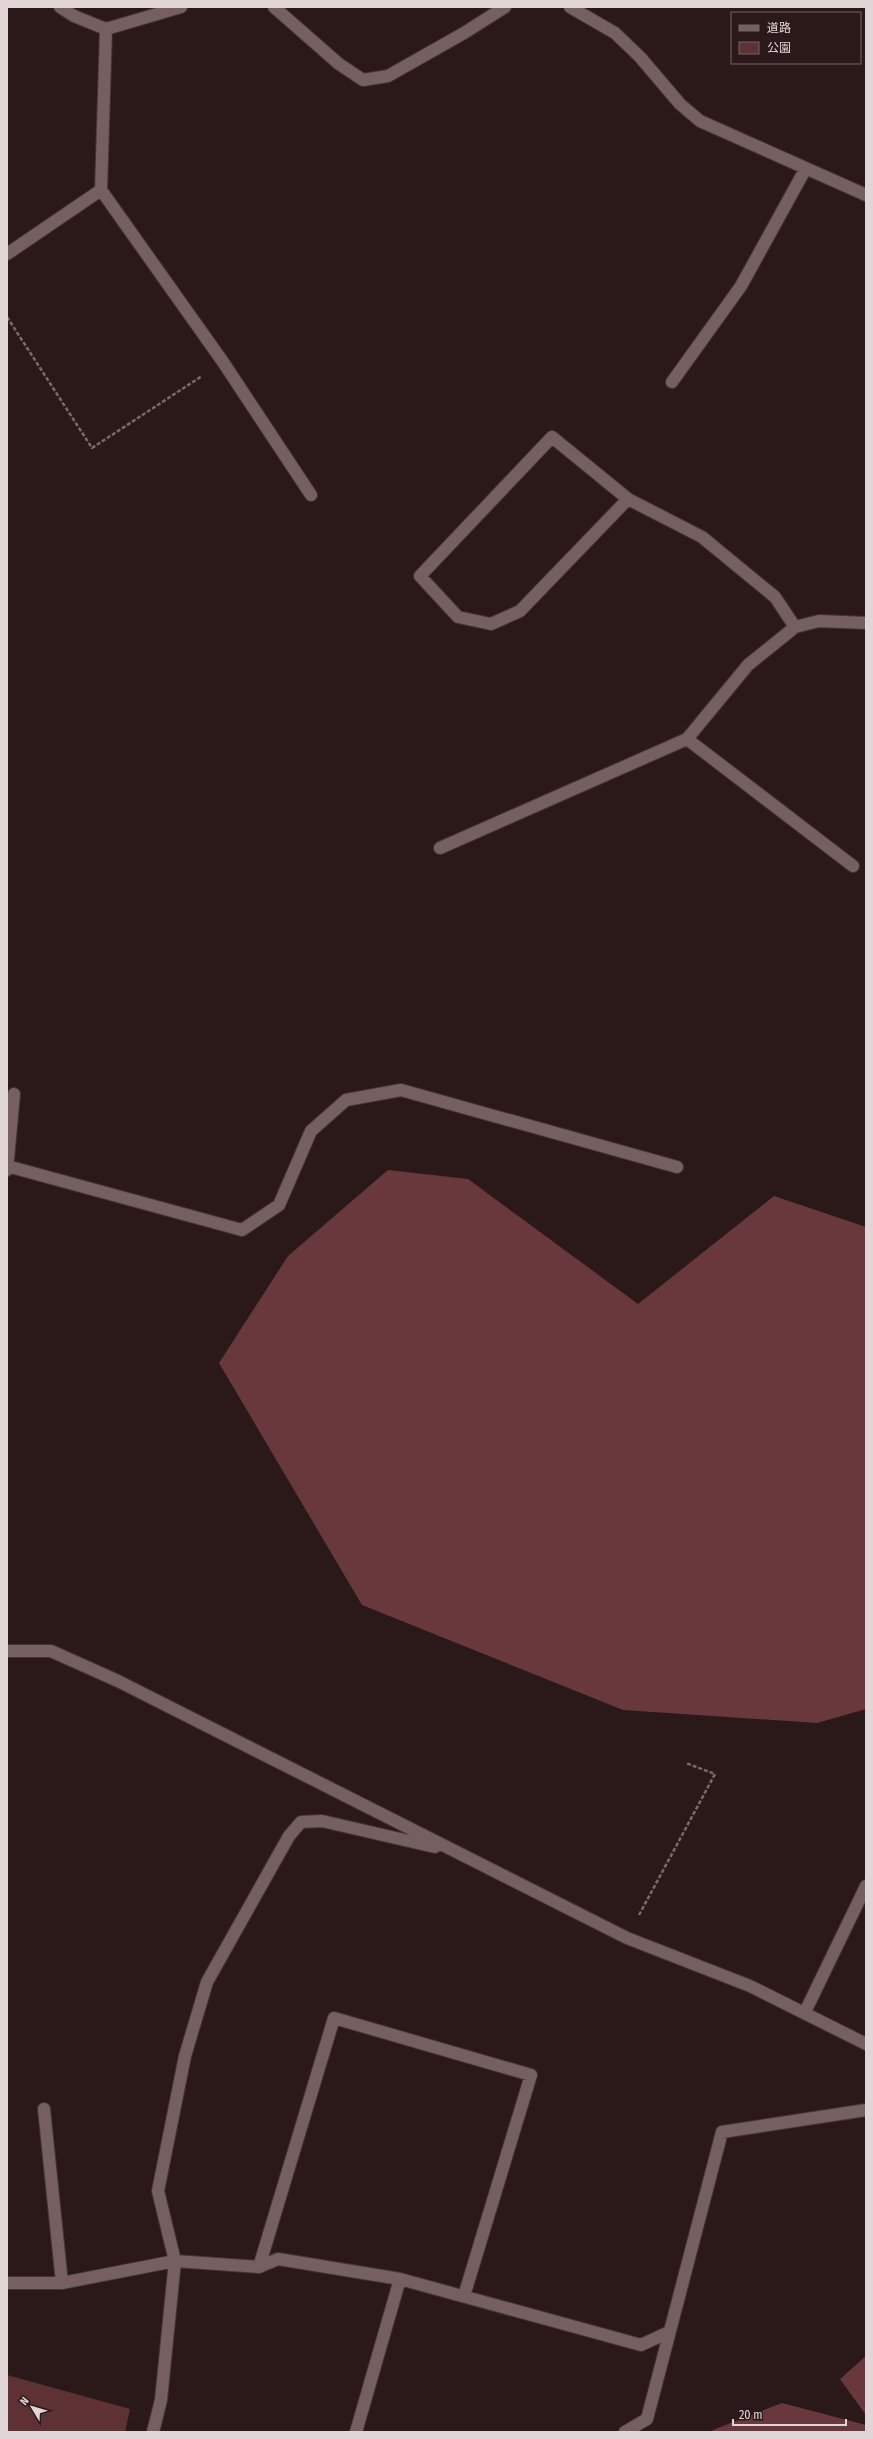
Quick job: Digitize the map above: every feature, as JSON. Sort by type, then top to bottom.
[{"type":"street","points":[[60,7],[74,16],[106,29],[181,7]]},
{"type":"street","points":[[274,7],[339,64],[363,80],[388,76],[464,33],[505,7]]},
{"type":"street","points":[[570,7],[615,33],[640,57],[680,104],[700,121],[866,195]]},
{"type":"street","points":[[106,29],[100,190],[223,362],[311,495]]},
{"type":"street","points":[[672,382],[741,286],[806,168]]},
{"type":"street","points":[[7,254],[100,190]]},
{"type":"street","points":[[628,500],[520,611],[491,624],[458,617],[420,576],[552,437],[628,500],[702,537],[775,597],[795,627]]},
{"type":"street","points":[[440,848],[687,739],[748,665],[795,627],[819,621],[866,622]]},
{"type":"street","points":[[687,739],[853,866]]},
{"type":"street","points":[[8,1166],[242,1230],[280,1205],[311,1131],[346,1100],[401,1090],[677,1168]]},
{"type":"street","points":[[7,1170],[14,1094]]},
{"type":"street","points":[[7,1651],[51,1651],[111,1678],[627,1938],[750,1986],[805,2012],[866,2044]]},
{"type":"street","points":[[153,2432],[161,2400],[175,2261],[158,2191],[185,2056],[207,1982],[289,1836],[301,1822],[322,1821],[454,1851]]},
{"type":"street","points":[[805,2012],[866,1886]]},
{"type":"street","points":[[259,2267],[334,2018],[531,2075],[464,2296]]},
{"type":"street","points":[[44,2109],[62,2283]]},
{"type":"street","points":[[625,2432],[647,2419],[722,2132],[866,2110]]},
{"type":"street","points":[[7,2284],[62,2283],[175,2261],[259,2267],[278,2259],[400,2279],[641,2345],[669,2332]]},
{"type":"street","points":[[356,2432],[400,2279]]},
{"type":"path","points":[[7,317],[92,448],[223,362]]},
{"type":"path","points":[[627,1938],[715,1774],[686,1763]]},
{"type":"green space","points":[[7,2375],[130,2409],[125,2432],[7,2432]]},
{"type":"shaded area","points":[[388,1170],[468,1179],[638,1304],[774,1196],[866,1227],[866,1709],[817,1723],[623,1710],[362,1605],[219,1363],[288,1256]]},
{"type":"shaded area","points":[[866,2356],[866,2415],[840,2379]]},
{"type":"shaded area","points":[[782,2403],[866,2425],[866,2432],[708,2432]]}]
